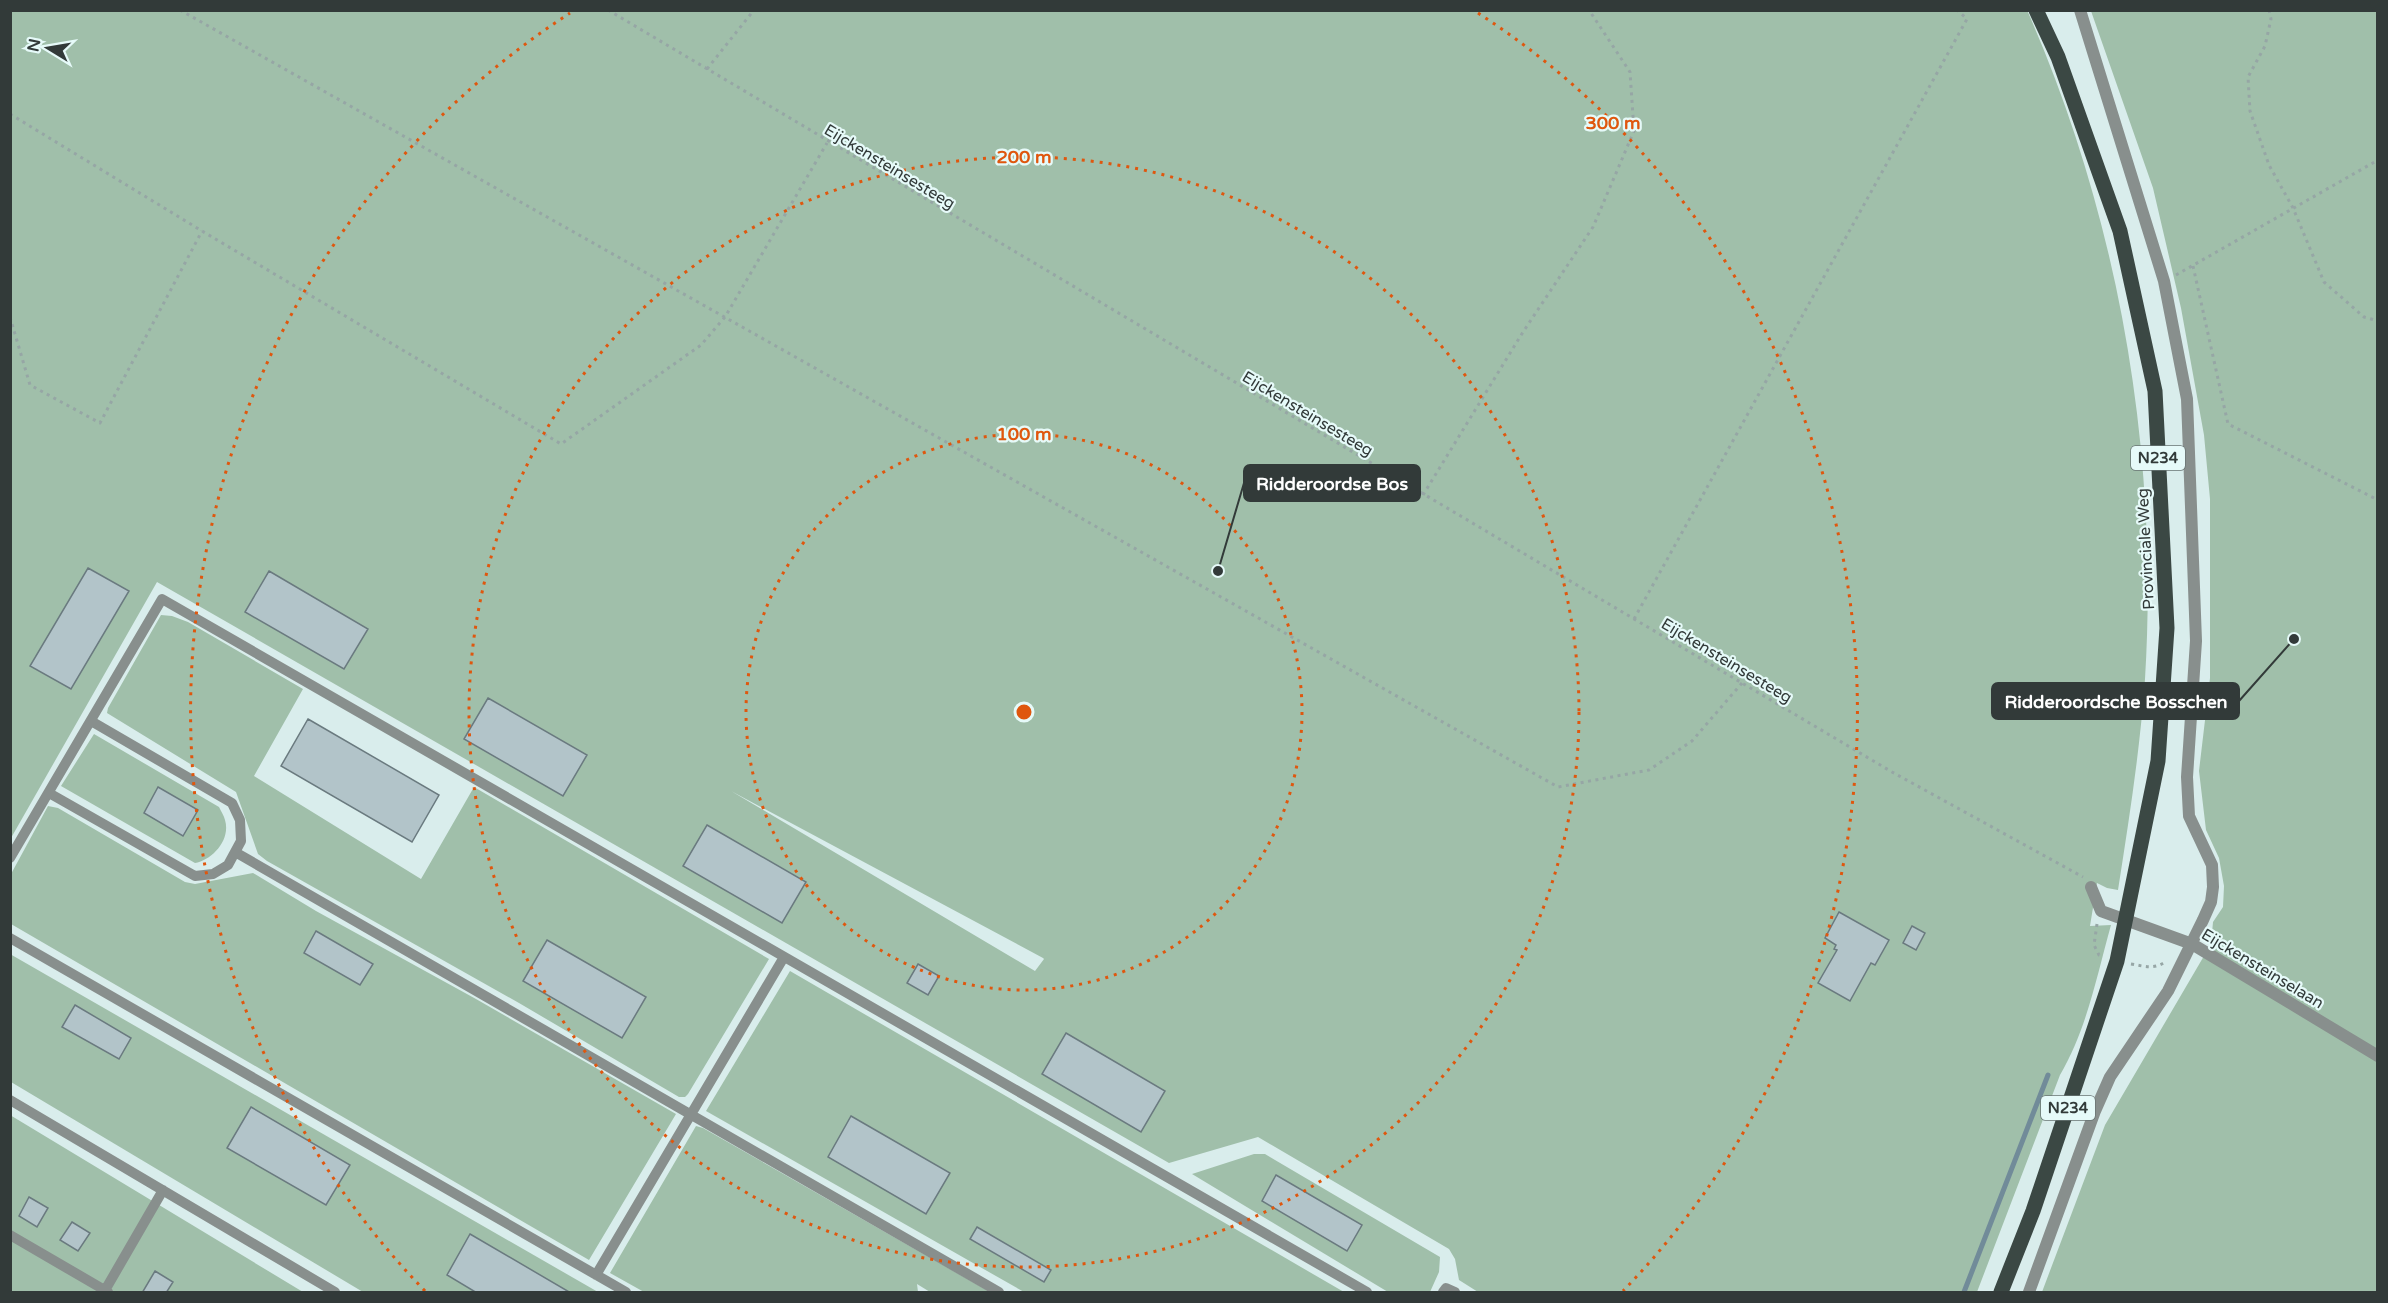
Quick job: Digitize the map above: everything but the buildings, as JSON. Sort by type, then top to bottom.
[{"type":"main road","name":"Provinciale Weg","points":[[2036,10],[2058,57],[2120,231],[2155,391],[2167,628],[2158,762],[2127,921]]},
{"type":"main road","name":"N234","points":[[2001,1293],[2033,1211],[2117,961],[2127,921]]},
{"type":"street","points":[[2029,1293],[2091,1122],[2110,1077],[2168,991],[2211,902],[2214,876],[2212,865],[2189,816],[2187,777],[2196,641],[2187,399],[2164,281],[2080,10]]},
{"type":"street","name":"Eijckensteinselaan","points":[[2091,887],[2101,910],[2192,944],[2378,1056]]},
{"type":"lane","points":[[10,858],[162,599],[1367,1293]]},
{"type":"lane","points":[[49,793],[195,876],[213,874],[228,865],[241,841],[240,820],[232,803],[91,721]]},
{"type":"lane","points":[[235,852],[999,1293]]},
{"type":"lane","points":[[10,938],[626,1293]]},
{"type":"lane","points":[[596,1275],[784,957]]},
{"type":"lane","points":[[10,1100],[335,1293]]},
{"type":"lane","points":[[10,1235],[106,1292],[163,1190]]},
{"type":"lane","points":[[1443,1293],[1446,1288],[1455,1293]]},
{"type":"path","points":[[180,10],[1558,787],[1649,770],[1692,741],[1742,684]]},
{"type":"path","name":"Eijckensteinsesteeg","points":[[608,10],[827,143],[1742,684],[1892,772],[2080,874],[2091,887]]},
{"type":"path","points":[[707,69],[754,10]]},
{"type":"path","points":[[1423,495],[1523,332],[1593,227],[1634,131],[1630,72],[1589,10]]},
{"type":"path","points":[[1634,620],[1967,19],[1957,10]]},
{"type":"path","points":[[2270,10],[2271,19],[2265,46],[2248,77],[2250,111],[2269,165],[2293,208],[2324,282],[2364,317],[2378,321]]},
{"type":"path","points":[[10,114],[561,444],[701,345],[725,317],[827,143]]},
{"type":"path","points":[[2164,281],[2378,160]]},
{"type":"path","points":[[10,317],[30,385],[100,423],[202,231]]},
{"type":"path","points":[[2193,266],[2228,424],[2378,500]]},
{"type":"green space","points":[[2027,10],[2059,89],[2086,171],[2108,253],[2126,337],[2138,422],[2145,508],[2148,593],[2145,679],[2137,759],[2118,890],[2097,883],[2090,926],[2111,925],[2096,982],[2084,1021],[2060,1075],[1977,1292],[1478,1292],[1459,1280],[1455,1259],[1449,1249],[1258,1137],[1169,1163],[157,582],[11,838],[11,11]],"holes":[[[731,791],[1044,959],[1035,971]]]},
{"type":"green space","points":[[2091,11],[2377,11],[2377,1292],[2042,1292],[2105,1125],[2211,944],[2213,922],[2223,907],[2224,886],[2219,858],[2206,830],[2199,771],[2210,678],[2210,499],[2204,435],[2181,308],[2153,188]]},
{"type":"green space","points":[[161,615],[188,622],[303,689],[254,776],[421,879],[474,787],[769,959],[688,1094],[685,1097],[679,1097],[258,854],[236,792],[107,713]]},
{"type":"green space","points":[[94,734],[219,807],[225,818],[226,827],[223,842],[219,848],[208,858],[195,863],[61,786]]},
{"type":"green space","points":[[48,806],[58,808],[185,882],[195,884],[253,873],[316,911],[476,999],[676,1114],[589,1260],[11,924],[11,874]]},
{"type":"green space","points":[[10,954],[598,1292],[363,1292],[11,1082]]},
{"type":"green space","points":[[790,971],[1344,1292],[1024,1292],[706,1111]]},
{"type":"green space","points":[[10,1115],[303,1292],[11,1292]]},
{"type":"green space","points":[[696,1126],[990,1292],[930,1292],[917,1284],[918,1292],[644,1292],[610,1273]]},
{"type":"green space","points":[[1254,1154],[1265,1154],[1440,1257],[1439,1272],[1430,1292],[1388,1292],[1192,1174]]},
{"type":"waterway","points":[[1964,1292],[2048,1075]]},
{"type":"place","name":"Ridderoordse Bos","points":[[1218,571]]},
{"type":"place","name":"Ridderoordsche Bosschen","points":[[2294,639]]}]
